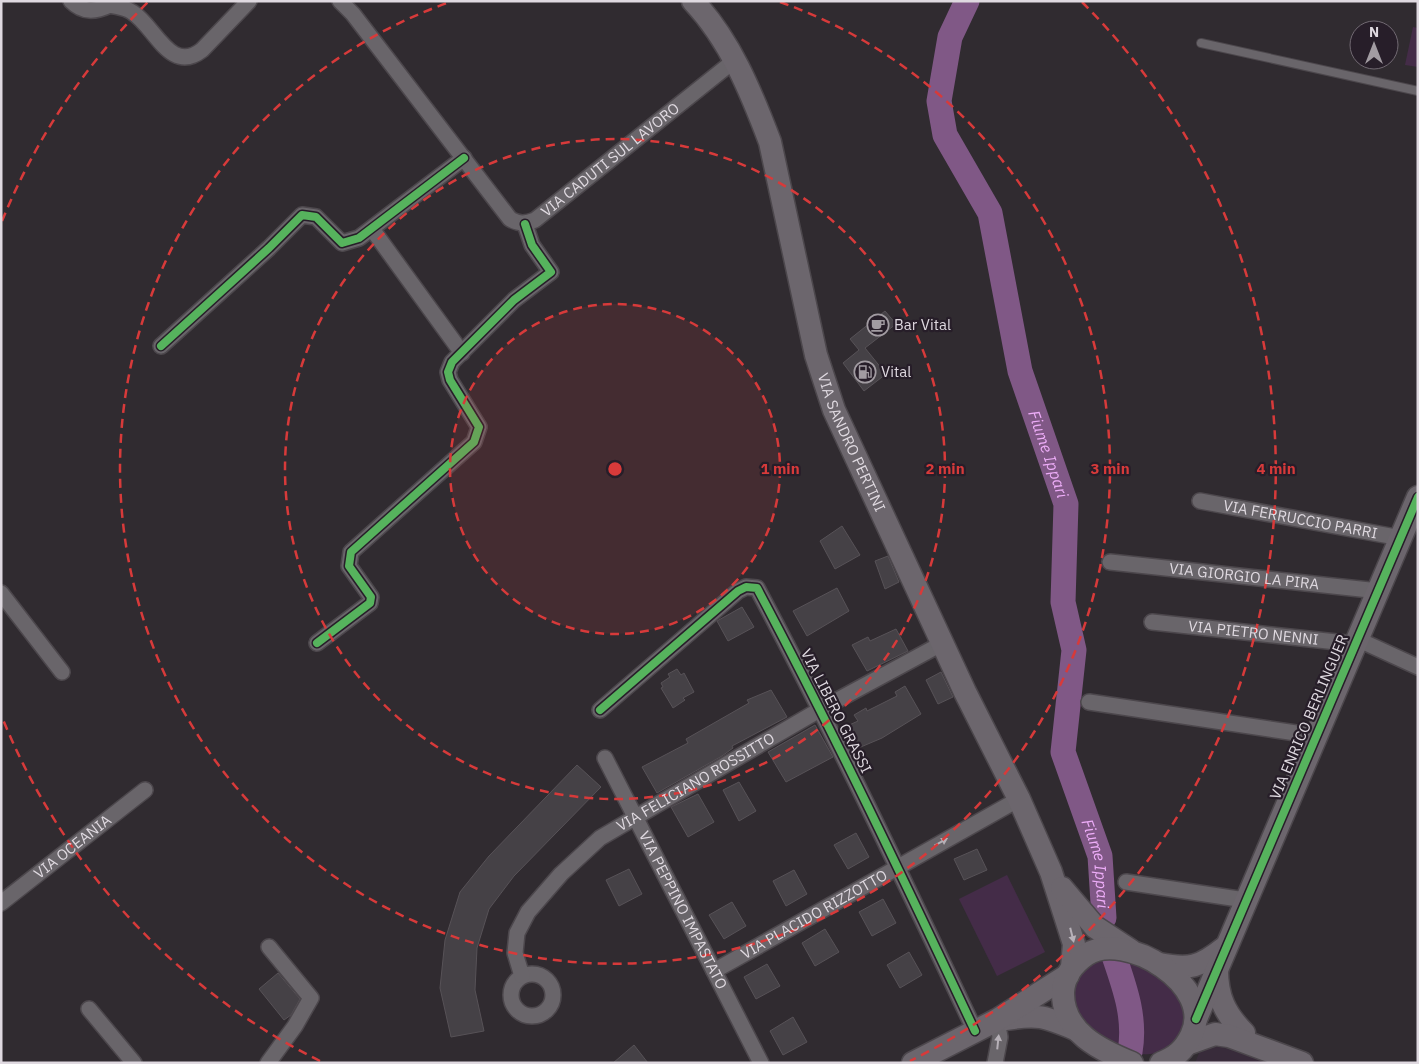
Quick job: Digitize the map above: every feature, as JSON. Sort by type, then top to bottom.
[{"type":"main road","name":"VIA SANDRO PERTINI","points":[[693,1],[735,60],[770,142],[816,355],[834,410],[943,643],[1019,799],[1051,872]]},
{"type":"main road","name":"VIA ENRICO BERLINGUER","points":[[1184,1052],[1194,1030],[1195,1005],[1221,956],[1418,497]]},
{"type":"main road","points":[[1051,872],[1095,928],[1177,976],[1195,1005],[1272,1050]]},
{"type":"main road","points":[[1051,872],[1074,944],[1070,971],[1063,987],[1063,1002],[1065,1013],[1075,1029]]},
{"type":"main road","points":[[918,1062],[997,1020],[1070,971],[1090,953],[1101,949],[1123,950],[1149,960],[1181,968],[1193,967],[1221,956],[1219,996],[1225,1011],[1244,1033]]},
{"type":"main road","points":[[997,1020],[1031,1015],[1046,1016],[1075,1029],[1113,1055],[1132,1063]]},
{"type":"main road","points":[[1161,1063],[1172,1059],[1215,1034],[1229,1036],[1272,1050],[1302,1063]]},
{"type":"street","points":[[71,1],[77,7],[88,11],[100,10],[110,6],[133,12],[172,54],[184,58],[194,57],[202,50],[249,1]]},
{"type":"street","name":"VIA CADUTI SUL LAVORO","points":[[340,1],[353,14],[510,219],[525,224],[535,220],[735,60]]},
{"type":"street","points":[[161,346],[269,248],[302,215],[316,217],[342,242],[359,238],[464,158]]},
{"type":"street","points":[[317,643],[370,603],[371,597],[349,566],[351,552],[474,442],[478,435],[479,426],[450,380],[448,372],[452,362],[514,300],[551,272],[532,245],[525,224]]},
{"type":"street","points":[[372,229],[462,353]]},
{"type":"street","name":"VIA FERRUCCIO PARRI","points":[[1200,501],[1401,538]]},
{"type":"street","name":"VIA GIORGIO LA PIRA","points":[[1110,562],[1379,590]]},
{"type":"street","name":"VIA LIBERO GRASSI","points":[[600,710],[738,590],[746,587],[756,588],[821,709],[899,866],[976,1031]]},
{"type":"street","points":[[1,594],[62,672]]},
{"type":"street","name":"VIA PIETRO NENNI","points":[[1152,622],[1356,642],[1418,668]]},
{"type":"street","name":"VIA FELICIANO ROSSITTO","points":[[522,976],[515,953],[517,933],[528,912],[561,874],[600,838],[821,709],[943,643]]},
{"type":"street","points":[[1088,702],[1316,736]]},
{"type":"street","name":"VIA PEPPINO IMPASTATO","points":[[605,758],[761,1063]]},
{"type":"street","name":"VIA OCEANIA","points":[[1,903],[145,790]]},
{"type":"street","name":"VIA PLACIDO RIZZOTTO","points":[[714,971],[1019,799]]},
{"type":"street","points":[[1126,882],[1245,900]]},
{"type":"street","points":[[268,1063],[295,1026],[311,998],[269,947]]},
{"type":"street","points":[[89,1009],[134,1063]]},
{"type":"street","points":[[995,1063],[1000,1036],[997,1020]]},
{"type":"lane","points":[[1201,43],[1418,90]]},
{"type":"shaded area","points":[[1413,27],[1418,28],[1418,67],[1405,65]]},
{"type":"shaded area","points":[[1007,875],[1045,952],[997,976],[959,899]]},
{"type":"shaded area","points":[[1120,956],[1156,973],[1174,984],[1181,993],[1185,1003],[1183,1026],[1171,1045],[1161,1051],[1150,1054],[1133,1053],[1096,1031],[1079,1016],[1074,1008],[1074,989],[1087,964]]},
{"type":"shaded area","points":[[1218,1042],[1275,1063],[1195,1063],[1199,1053],[1204,1048]]},
{"type":"building","points":[[885,311],[896,324],[865,348],[886,374],[864,391],[843,363],[859,350],[850,339]]},
{"type":"building","points":[[842,526],[860,555],[835,569],[820,541]]},
{"type":"building","points":[[888,556],[899,582],[885,589],[875,561]]},
{"type":"building","points":[[837,588],[849,611],[807,636],[793,611]]},
{"type":"building","points":[[742,607],[754,627],[728,641],[717,621]]},
{"type":"building","points":[[896,629],[908,651],[867,671],[852,645],[868,637],[870,641]]},
{"type":"building","points":[[677,669],[681,675],[684,673],[694,692],[683,698],[685,700],[673,708],[661,688],[663,687],[661,683],[670,677],[668,674]]},
{"type":"building","points":[[941,672],[953,697],[938,704],[926,680]]},
{"type":"building","points":[[905,686],[921,714],[882,738],[856,749],[845,727],[858,721],[854,715],[866,708],[867,711],[897,696],[895,692]]},
{"type":"building","points":[[771,690],[787,717],[732,746],[733,748],[722,756],[657,793],[642,767],[688,743],[686,739],[749,703],[747,700]]},
{"type":"building","points":[[815,725],[833,757],[786,782],[768,752]]},
{"type":"building","points":[[577,765],[601,787],[514,876],[489,909],[477,948],[475,990],[484,1031],[451,1037],[440,988],[445,940],[460,892],[489,856]]},
{"type":"building","points":[[739,782],[756,811],[739,821],[723,790]]},
{"type":"building","points":[[698,794],[714,822],[688,837],[671,807]]},
{"type":"building","points":[[856,833],[869,857],[848,869],[834,845]]},
{"type":"building","points":[[977,849],[987,870],[964,880],[954,859]]},
{"type":"building","points":[[629,869],[642,894],[619,906],[606,880]]},
{"type":"building","points":[[794,870],[807,894],[786,906],[773,881]]},
{"type":"building","points":[[883,899],[896,923],[872,936],[859,912]]},
{"type":"building","points":[[732,902],[746,926],[724,939],[709,915]]},
{"type":"building","points":[[825,929],[839,952],[815,966],[802,943]]},
{"type":"building","points":[[909,952],[922,975],[900,988],[887,965]]},
{"type":"building","points":[[767,964],[780,986],[756,999],[744,977]]},
{"type":"building","points":[[278,973],[300,999],[291,1015],[284,1020],[259,989]]},
{"type":"building","points":[[793,1017],[807,1042],[783,1055],[770,1031]]},
{"type":"building","points":[[634,1045],[648,1063],[613,1063]]},
{"type":"waterway","name":"Fiume Ippari","points":[[967,1],[950,37],[939,101],[945,135],[990,213],[1020,371],[1066,504],[1063,602],[1074,650],[1063,752],[1100,856],[1104,918]]},
{"type":"waterway","name":"Fiume Ippari","points":[[1114,956],[1128,1003],[1132,1027],[1130,1052]]},
{"type":"cycle path","points":[[161,346],[269,248],[302,215],[316,217],[342,243],[359,238],[464,158]]},
{"type":"cycle path","points":[[317,643],[370,603],[371,597],[349,566],[351,552],[474,442],[479,427],[450,380],[448,372],[452,362],[514,300],[551,272],[532,245],[525,224]]},
{"type":"cycle path","points":[[1196,1019],[1418,497]]},
{"type":"cycle path","points":[[600,710],[738,591],[746,587],[757,588],[869,808],[975,1031]]},
{"type":"place","name":"Bar Vital","points":[[878,325]]},
{"type":"place","name":"Vital","points":[[865,372]]}]
